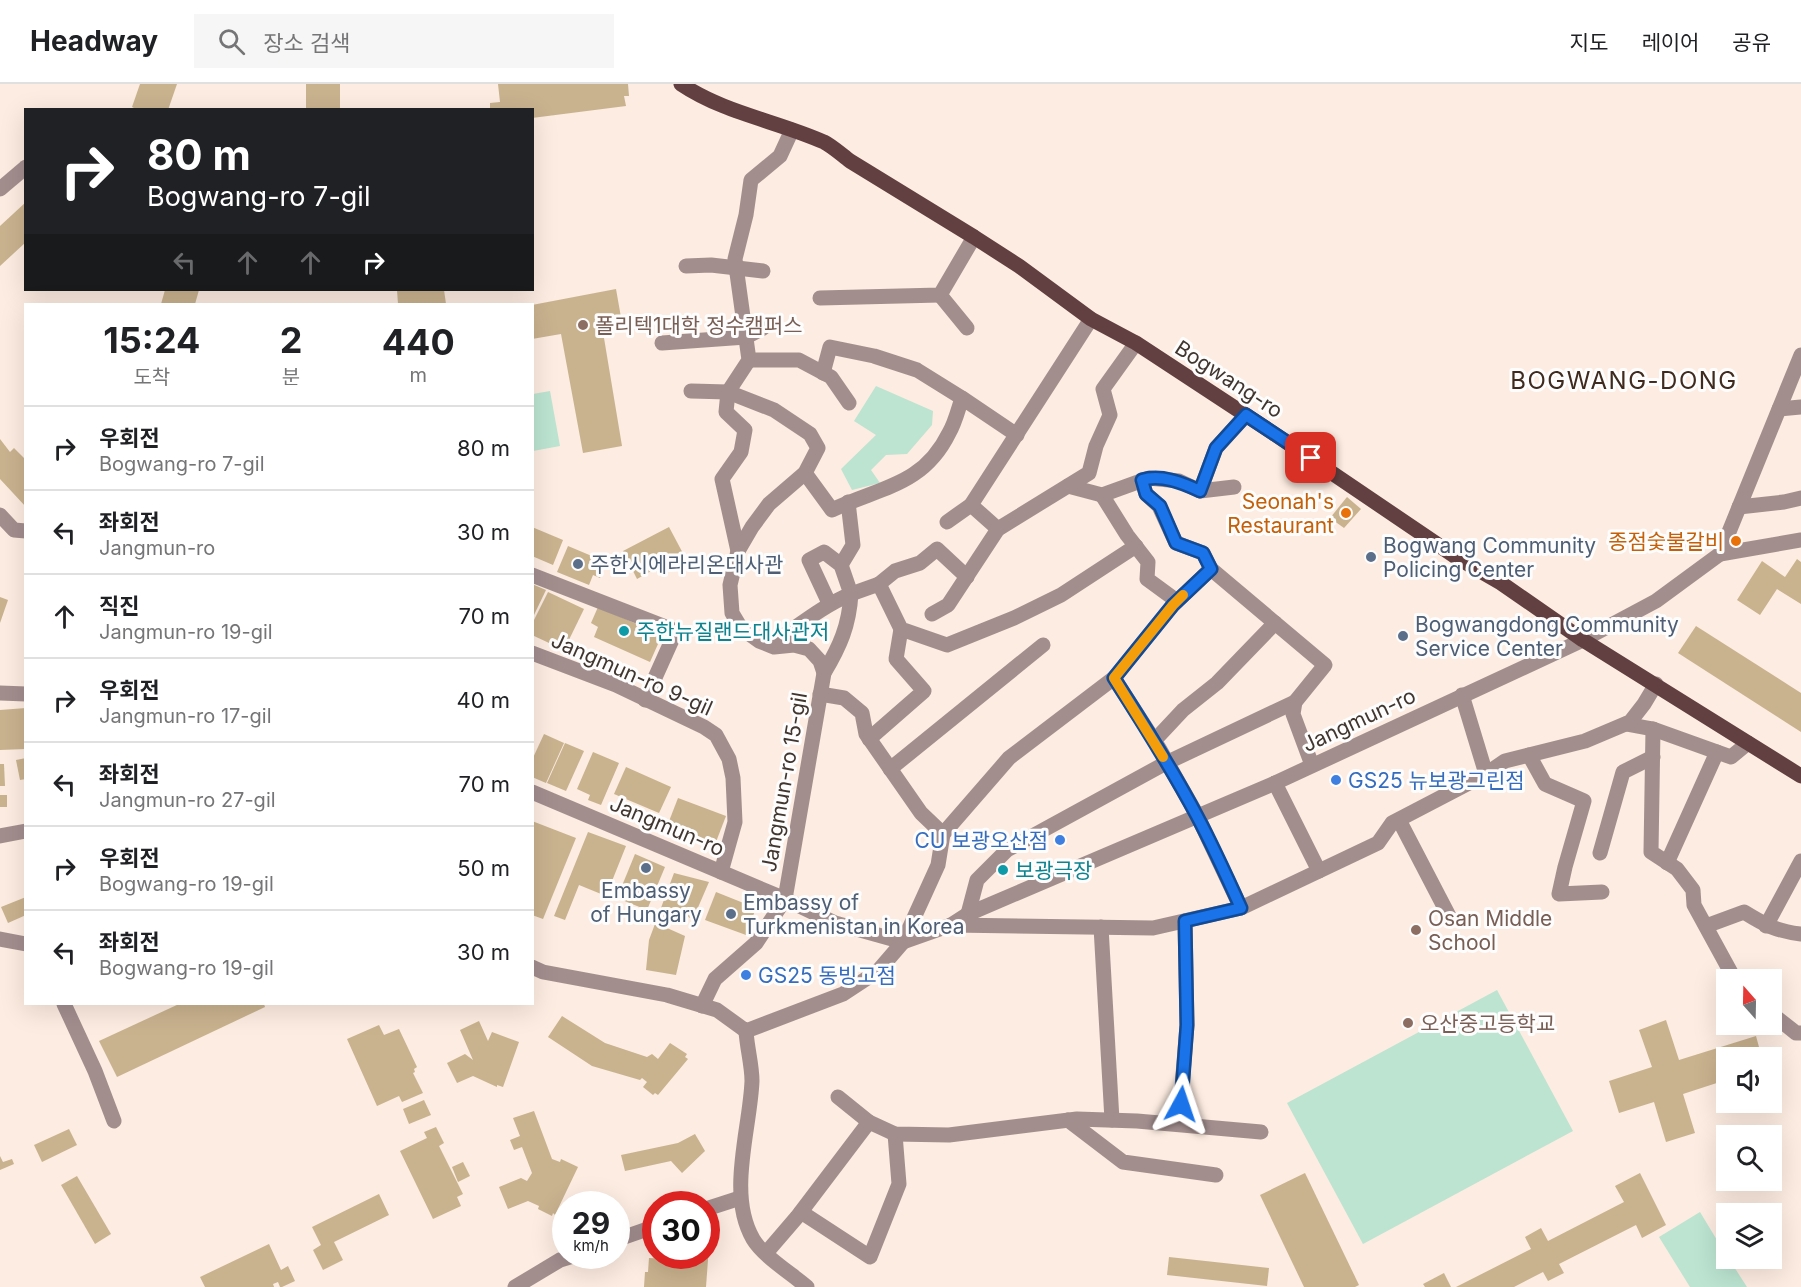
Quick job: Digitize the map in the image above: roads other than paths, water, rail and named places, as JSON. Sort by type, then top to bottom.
[{"type":"main road","name":"Bogwang-ro","points":[[681,84],[759,120],[826,143],[850,161],[1019,266],[1091,319],[1136,343],[1246,415],[1456,557],[1501,583],[1583,640],[1801,776]]},
{"type":"street","points":[[738,551],[722,480],[741,452],[745,430],[726,412],[728,392],[748,360],[735,259],[746,215],[751,180],[780,156],[792,130]]},
{"type":"street","points":[[0,189],[24,169]]},
{"type":"street","points":[[940,295],[974,237]]},
{"type":"street","points":[[686,266],[763,271]]},
{"type":"street","points":[[820,298],[940,295]]},
{"type":"street","points":[[940,295],[968,328]]},
{"type":"street","points":[[947,522],[971,505],[1091,319]]},
{"type":"street","points":[[662,343],[746,337],[763,328]]},
{"type":"street","points":[[932,614],[948,605],[998,530],[1089,473],[1096,446],[1110,415],[1103,389],[1136,343]]},
{"type":"street","points":[[823,373],[830,347],[874,356],[917,370],[1017,435]]},
{"type":"street","points":[[1720,554],[1801,355]]},
{"type":"street","points":[[748,360],[799,360],[831,377],[849,403]]},
{"type":"street","points":[[691,392],[728,392],[774,410],[810,434],[818,448],[805,473],[769,504],[738,551],[730,585],[732,613],[741,628],[759,642],[809,648],[820,661],[824,673]]},
{"type":"street","points":[[805,473],[832,510],[902,483],[934,458],[950,432],[962,398]]},
{"type":"street","points":[[1779,409],[1801,407]]},
{"type":"street","points":[[1200,491],[1216,448],[1246,415]]},
{"type":"street","points":[[1068,486],[1102,495],[1149,478],[1179,482],[1200,491],[1234,487]]},
{"type":"street","points":[[968,914],[977,880],[1007,850],[1166,763],[1295,702],[1325,665],[1211,569],[1203,553],[1176,543],[1160,506],[1146,494],[1142,480]]},
{"type":"street","points":[[1102,495],[1148,562],[1147,579],[1177,601]]},
{"type":"street","points":[[1739,507],[1801,498]]},
{"type":"street","points":[[841,565],[853,545],[848,502]]},
{"type":"street","points":[[971,505],[998,530]]},
{"type":"street","points":[[0,515],[14,530],[24,531]]},
{"type":"street","name":"Jangmun-ro","points":[[534,793],[785,899],[835,923],[903,942],[951,925],[968,914],[1275,783],[1583,640],[1656,601],[1720,554],[1801,540]]},
{"type":"street","points":[[901,629],[947,645],[1014,618],[1061,595],[1136,546]]},
{"type":"street","points":[[770,645],[821,611],[829,603],[879,584],[895,571],[921,563],[938,549],[967,577]]},
{"type":"street","points":[[829,603],[809,560],[824,552],[841,565],[851,594]]},
{"type":"street","points":[[746,1031],[843,994],[878,971],[903,942],[938,865],[944,834],[1009,759],[1114,678],[1177,601],[1211,569]]},
{"type":"street","points":[[534,576],[676,631],[645,700]]},
{"type":"street","points":[[869,739],[924,691],[896,659],[901,629],[879,584]]},
{"type":"street","name":"Jangmun-ro 15-gil","points":[[785,899],[824,673],[841,644],[850,613],[851,594]]},
{"type":"street","points":[[1154,741],[1183,710],[1217,683],[1275,623]]},
{"type":"street","points":[[890,769],[1020,661],[1043,645]]},
{"type":"street","name":"Jangmun-ro 9-gil","points":[[534,654],[616,685],[716,735],[729,759],[733,778],[735,822],[721,872]]},
{"type":"street","points":[[1114,678],[1197,815],[1241,908]]},
{"type":"street","points":[[951,925],[1153,928],[1241,908],[1378,843],[1392,823],[1486,774],[1505,761],[1585,741],[1630,722],[1656,684]]},
{"type":"street","points":[[0,693],[24,694]]},
{"type":"street","points":[[820,694],[844,698],[862,713],[869,739],[921,813],[944,834]]},
{"type":"street","points":[[1462,695],[1486,774]]},
{"type":"street","points":[[1295,702],[1293,714],[1312,765]]},
{"type":"street","points":[[1626,724],[1653,729],[1731,757],[1748,743]]},
{"type":"street","points":[[1653,729],[1651,852],[1677,869],[1693,890],[1694,905],[1729,969]]},
{"type":"street","points":[[1667,862],[1717,752]]},
{"type":"street","points":[[1529,755],[1545,784],[1584,801],[1564,867],[1559,894],[1602,892]]},
{"type":"street","points":[[1600,854],[1623,772],[1653,757]]},
{"type":"street","points":[[1275,783],[1319,871]]},
{"type":"street","points":[[1399,820],[1450,918]]},
{"type":"street","points":[[0,836],[24,831]]},
{"type":"street","points":[[1766,926],[1801,861]]},
{"type":"street","points":[[702,1006],[715,979],[756,943],[785,899]]},
{"type":"street","points":[[1706,926],[1744,912],[1766,926],[1779,931],[1801,934]]},
{"type":"street","points":[[1179,1124],[1187,1025],[1185,921]]},
{"type":"street","points":[[1101,927],[1112,1120]]},
{"type":"street","points":[[0,939],[24,944]]},
{"type":"street","points":[[534,968],[543,972],[668,995],[717,1010],[746,1031],[752,1080],[740,1198],[746,1224],[753,1239],[766,1253],[807,1287]]},
{"type":"street","points":[[64,1005],[95,1071],[114,1121]]},
{"type":"street","points":[[1782,1022],[1801,1033]]},
{"type":"street","points":[[838,1097],[869,1122],[895,1134],[949,1136],[1068,1120],[1179,1124],[1261,1132]]},
{"type":"street","points":[[1068,1120],[1123,1162],[1216,1175]]},
{"type":"street","points":[[766,1253],[801,1212],[869,1122]]},
{"type":"street","points":[[801,1212],[870,1257],[899,1184],[895,1134]]},
{"type":"street","points":[[720,1204],[740,1198]]},
{"type":"street","points":[[515,1287],[552,1265]]},
{"type":"place","name":"폴리텍1대학 정수캠퍼스","points":[[583,325]]},
{"type":"place","name":"Seonah's Restaurant","points":[[1346,513]]},
{"type":"place","name":"종점숯불갈비","points":[[1736,541]]},
{"type":"place","name":"Bogwang Community Policing Center","points":[[1371,557]]},
{"type":"place","name":"주한시에라리온대사관","points":[[578,564]]},
{"type":"place","name":"주한뉴질랜드대사관저","points":[[624,631]]},
{"type":"place","name":"Bogwangdong Community Service Center","points":[[1403,636]]},
{"type":"place","name":"GS25 뉴보광그린점","points":[[1336,780]]},
{"type":"place","name":"CU 보광오산점","points":[[1060,840]]},
{"type":"place","name":"Embassy of Hungary","points":[[646,868]]},
{"type":"place","name":"보광극장","points":[[1003,870]]},
{"type":"place","name":"Embassy of Turkmenistan in Korea","points":[[731,914]]},
{"type":"place","name":"Osan Middle School","points":[[1416,930]]},
{"type":"place","name":"GS25 동빙고점","points":[[746,975]]},
{"type":"place","name":"오산중고등학교","points":[[1408,1023]]},
{"type":"district","name":"BOGWANG-DONG","points":[[1624,380]]}]
